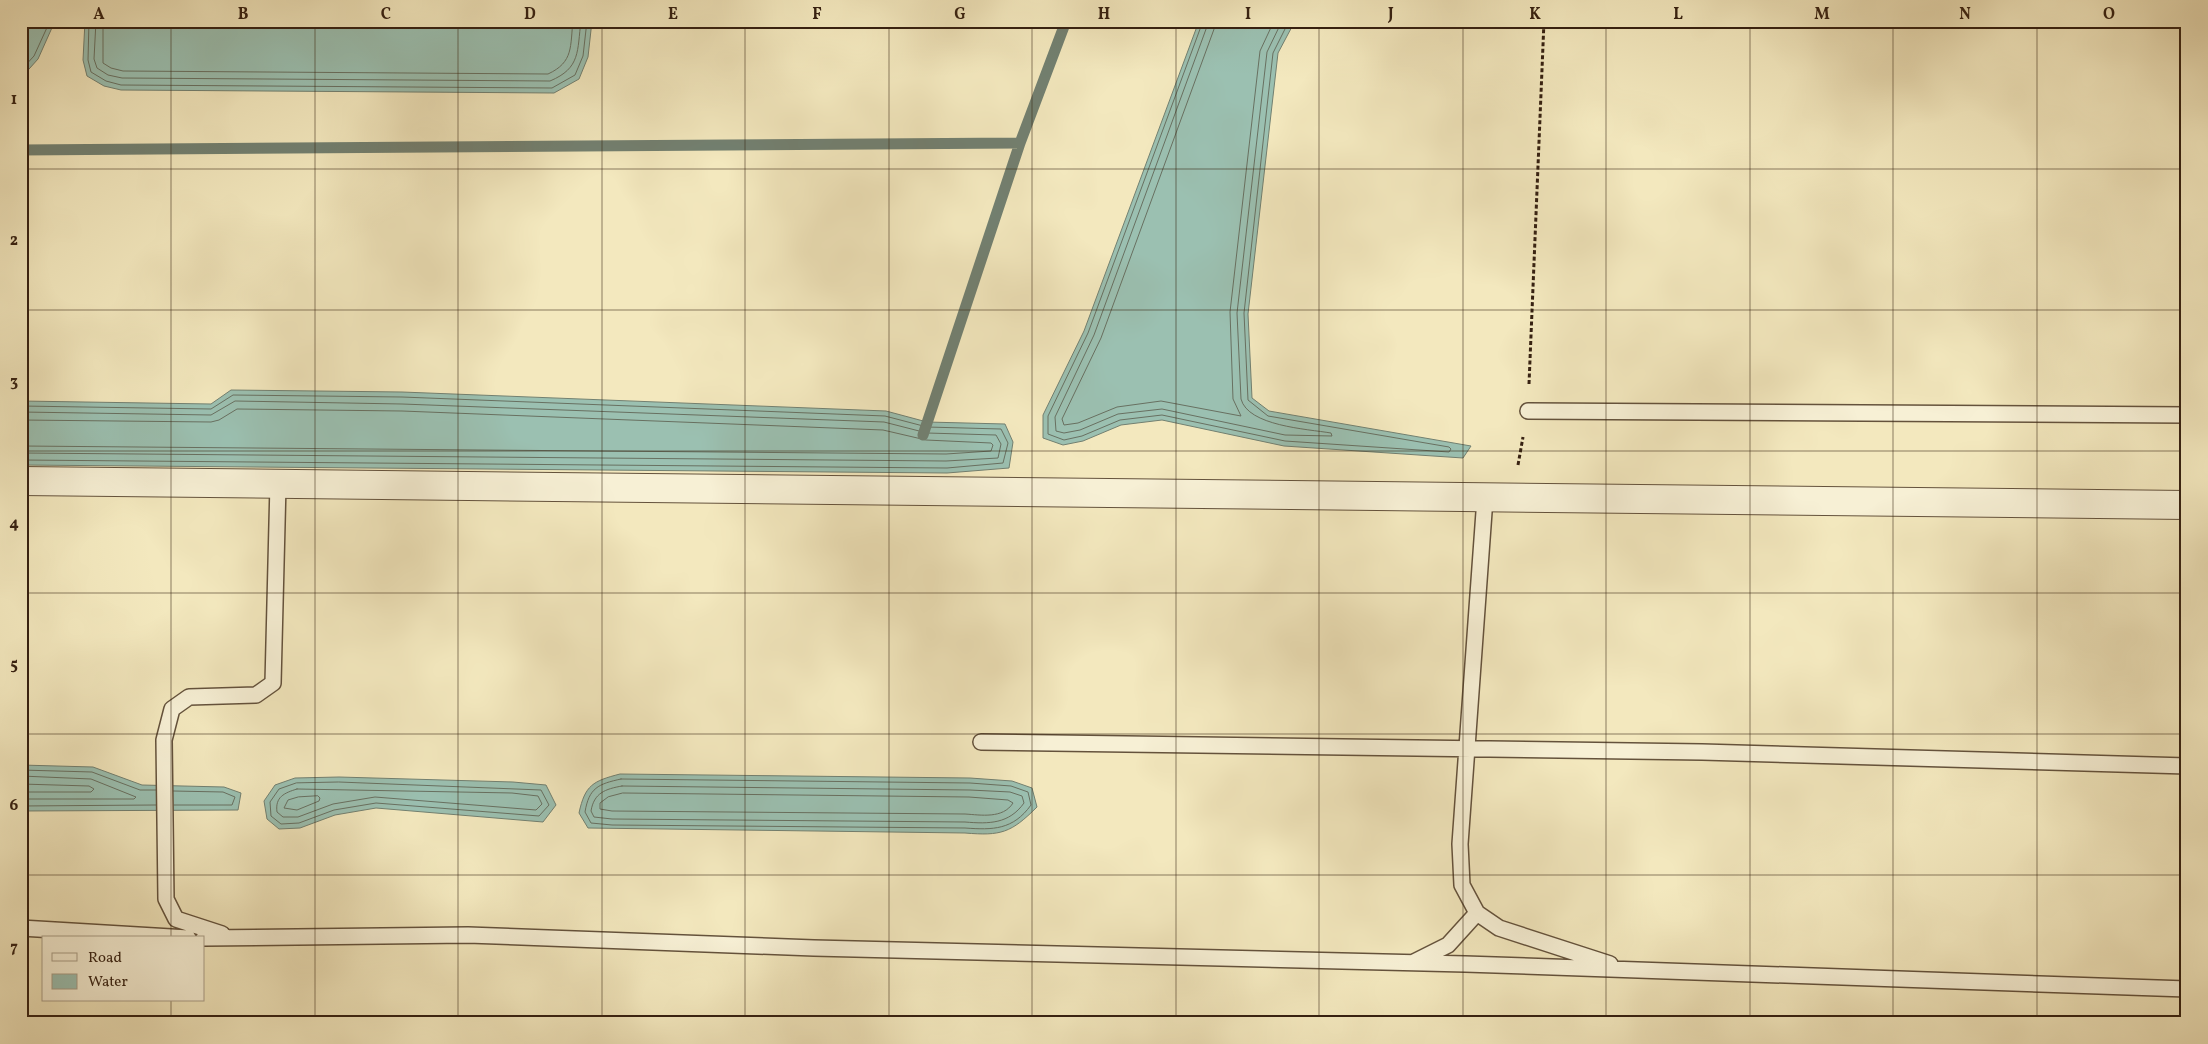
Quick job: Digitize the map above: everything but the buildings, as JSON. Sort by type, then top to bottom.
[{"type":"street","points":[[21,481],[2187,505]]},
{"type":"lane","points":[[1528,411],[2187,416]]},
{"type":"lane","points":[[235,938],[176,918],[166,899],[164,740],[172,709],[189,697],[256,695],[273,683],[278,484]]},
{"type":"lane","points":[[1485,498],[1460,844],[1462,885],[1477,913],[1499,928],[1629,970]]},
{"type":"lane","points":[[981,742],[1702,752],[2187,766]]},
{"type":"lane","points":[[1410,963],[1448,945],[1477,913]]},
{"type":"lane","points":[[21,928],[155,936]]},
{"type":"lane","points":[[205,938],[468,935],[834,948],[1410,963],[2187,989]]},
{"type":"path","points":[[1512,498],[1528,411],[1544,21]]},
{"type":"water","points":[[21,21],[55,21],[38,59],[21,78]]},
{"type":"water","points":[[85,21],[592,21],[588,57],[579,79],[554,93],[121,90],[104,86],[87,76],[83,60]]},
{"type":"water","points":[[1199,21],[1295,21],[1278,53],[1248,314],[1252,398],[1269,411],[1471,446],[1463,458],[1284,446],[1162,420],[1121,425],[1083,441],[1063,445],[1043,438],[1043,415],[1084,331]]},
{"type":"water","points":[[231,390],[402,392],[886,411],[927,422],[1005,424],[1013,442],[1009,468],[947,473],[21,465],[21,401],[211,404]]},
{"type":"water","points":[[21,765],[93,767],[142,785],[224,787],[241,793],[238,810],[21,811]]},
{"type":"water","points":[[620,774],[970,778],[1012,781],[1032,788],[1037,807],[1020,822],[1005,831],[988,834],[588,828],[579,813],[587,790],[603,779]]},
{"type":"water","points":[[339,777],[513,782],[546,785],[556,805],[543,822],[376,808],[335,815],[300,828],[279,829],[267,819],[264,801],[275,785],[295,778]]},
{"type":"waterway","points":[[923,435],[1020,143],[1066,21]]},
{"type":"waterway","points":[[21,150],[1020,143]]}]
